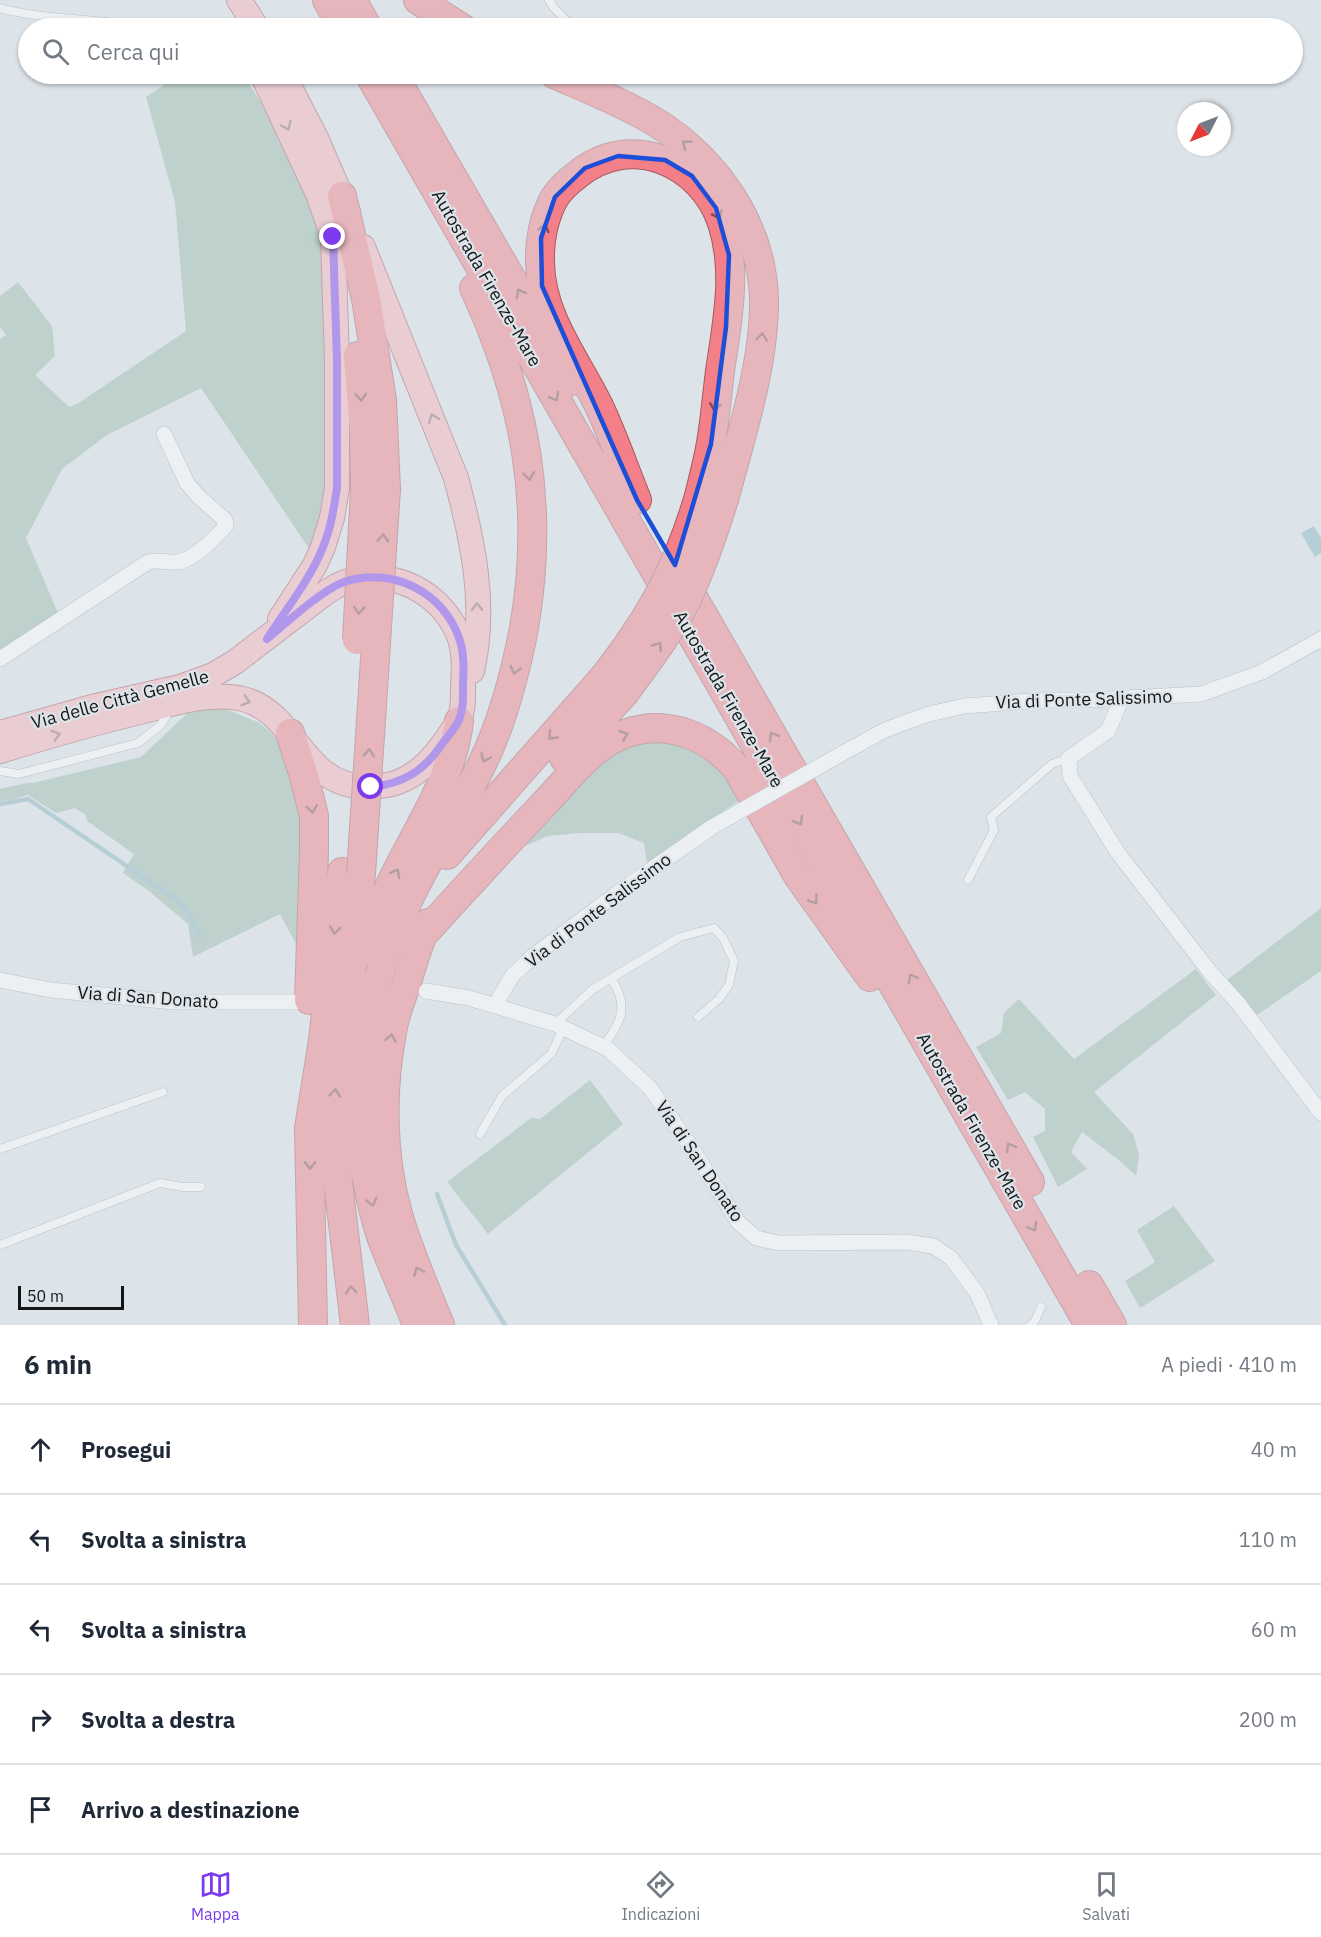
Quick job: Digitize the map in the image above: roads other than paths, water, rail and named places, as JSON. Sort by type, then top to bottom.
[{"type":"highway","points":[[327,0],[337,18]]},
{"type":"highway","points":[[352,0],[362,18]]},
{"type":"highway","points":[[418,0],[446,18]]},
{"type":"highway","points":[[374,84],[418,180],[492,328],[513,391],[523,435],[533,508],[532,570],[528,605],[507,704],[482,764],[409,899],[384,961],[369,1013],[362,1062],[358,1124],[365,1170],[381,1237],[417,1325]]},
{"type":"highway","name":"Autostrada Firenze-Mare","points":[[375,84],[1089,1325]]},
{"type":"highway","name":"Autostrada Firenze-Mare","points":[[399,84],[1112,1325]]},
{"type":"highway","points":[[577,84],[633,109],[694,151],[716,175],[737,205],[759,264],[764,298],[761,345],[749,403],[712,496]]},
{"type":"highway","points":[[409,899],[614,685],[647,664],[686,600],[710,544],[711,444],[726,327],[730,279],[728,247],[716,208],[692,176],[665,160],[637,155],[618,156],[596,163],[585,168],[564,187],[555,197],[544,226],[540,262],[542,286],[550,311],[603,416],[637,500]]},
{"type":"highway","points":[[342,196],[366,298],[382,400],[352,873],[350,985],[340,1039],[334,1123],[338,1182],[355,1325]]},
{"type":"highway","points":[[333,237],[349,296],[357,347],[364,430],[376,489]]},
{"type":"highway","points":[[440,1325],[412,1259],[397,1212],[390,1180],[386,1149],[385,1107],[387,1065],[393,1025],[420,938],[441,898],[614,685]]},
{"type":"highway","points":[[350,985],[387,891],[441,784],[454,749],[461,713]]},
{"type":"highway","points":[[420,938],[591,755],[626,733],[656,729],[686,734],[713,746],[725,755],[737,769],[798,876],[975,1127]]},
{"type":"highway","points":[[290,733],[311,801],[314,834],[306,1054],[313,1325]]},
{"type":"highway","points":[[309,1128],[352,873]]},
{"type":"main road","points":[[226,0],[235,18]]},
{"type":"main road","points":[[239,0],[251,18]]},
{"type":"main road","points":[[267,84],[318,194],[333,237],[337,361],[337,488],[329,531],[315,565],[267,639]]},
{"type":"main road","points":[[288,84],[342,196],[456,478],[476,574],[478,632],[475,657],[461,713]]},
{"type":"main road","name":"Via delle Città Gemelle","points":[[0,733],[92,707],[180,687],[224,670],[305,608],[342,583],[374,577],[410,585],[438,603],[450,618],[464,658],[461,713],[431,759],[417,772],[394,783],[354,787],[333,778],[309,760],[290,733],[268,712],[243,699],[219,697],[174,703],[0,751]]},
{"type":"street","points":[[0,659],[148,562],[160,559],[179,562],[187,559],[226,525],[225,520],[187,483],[164,434]]},
{"type":"street","name":"Via di Ponte Salissimo","points":[[495,1005],[512,976],[532,957],[615,895],[712,827],[885,730],[929,714],[964,706],[1044,700],[1201,694],[1262,672],[1321,639]]},
{"type":"street","points":[[1122,698],[1108,731],[1069,759],[1070,776],[1118,853],[1210,972],[1238,1003],[1321,1113]]},
{"type":"street","name":"Via di San Donato","points":[[0,980],[51,990],[174,1002],[297,1002]]},
{"type":"street","name":"Via di San Donato","points":[[426,991],[495,1005],[560,1026],[608,1049],[650,1088],[691,1147],[738,1222],[756,1238],[779,1243],[906,1242],[933,1246],[951,1258],[977,1293],[991,1325]]},
{"type":"lane","points":[[549,0],[564,18]]},
{"type":"lane","points":[[0,8],[56,18]]},
{"type":"lane","points":[[0,771],[19,774],[138,742],[161,725],[174,703]]},
{"type":"lane","points":[[968,880],[994,830],[991,817],[1052,764],[1069,759]]},
{"type":"lane","points":[[480,1134],[502,1096],[552,1054],[560,1026],[593,989],[681,938],[714,928],[723,938],[734,961],[729,985],[719,999],[698,1017]]},
{"type":"lane","points":[[603,1047],[619,1024],[623,1003],[611,978]]},
{"type":"lane","points":[[0,1149],[163,1092]]},
{"type":"lane","points":[[0,1245],[160,1183],[201,1187]]},
{"type":"lane","points":[[1030,1325],[1035,1321],[1041,1307]]},
{"type":"water","points":[[1314,526],[1321,538],[1321,553],[1315,557],[1301,533]]},
{"type":"waterway","points":[[0,804],[28,799],[174,898],[187,910],[200,938]]},
{"type":"waterway","points":[[437,1194],[456,1245],[505,1325]]}]
